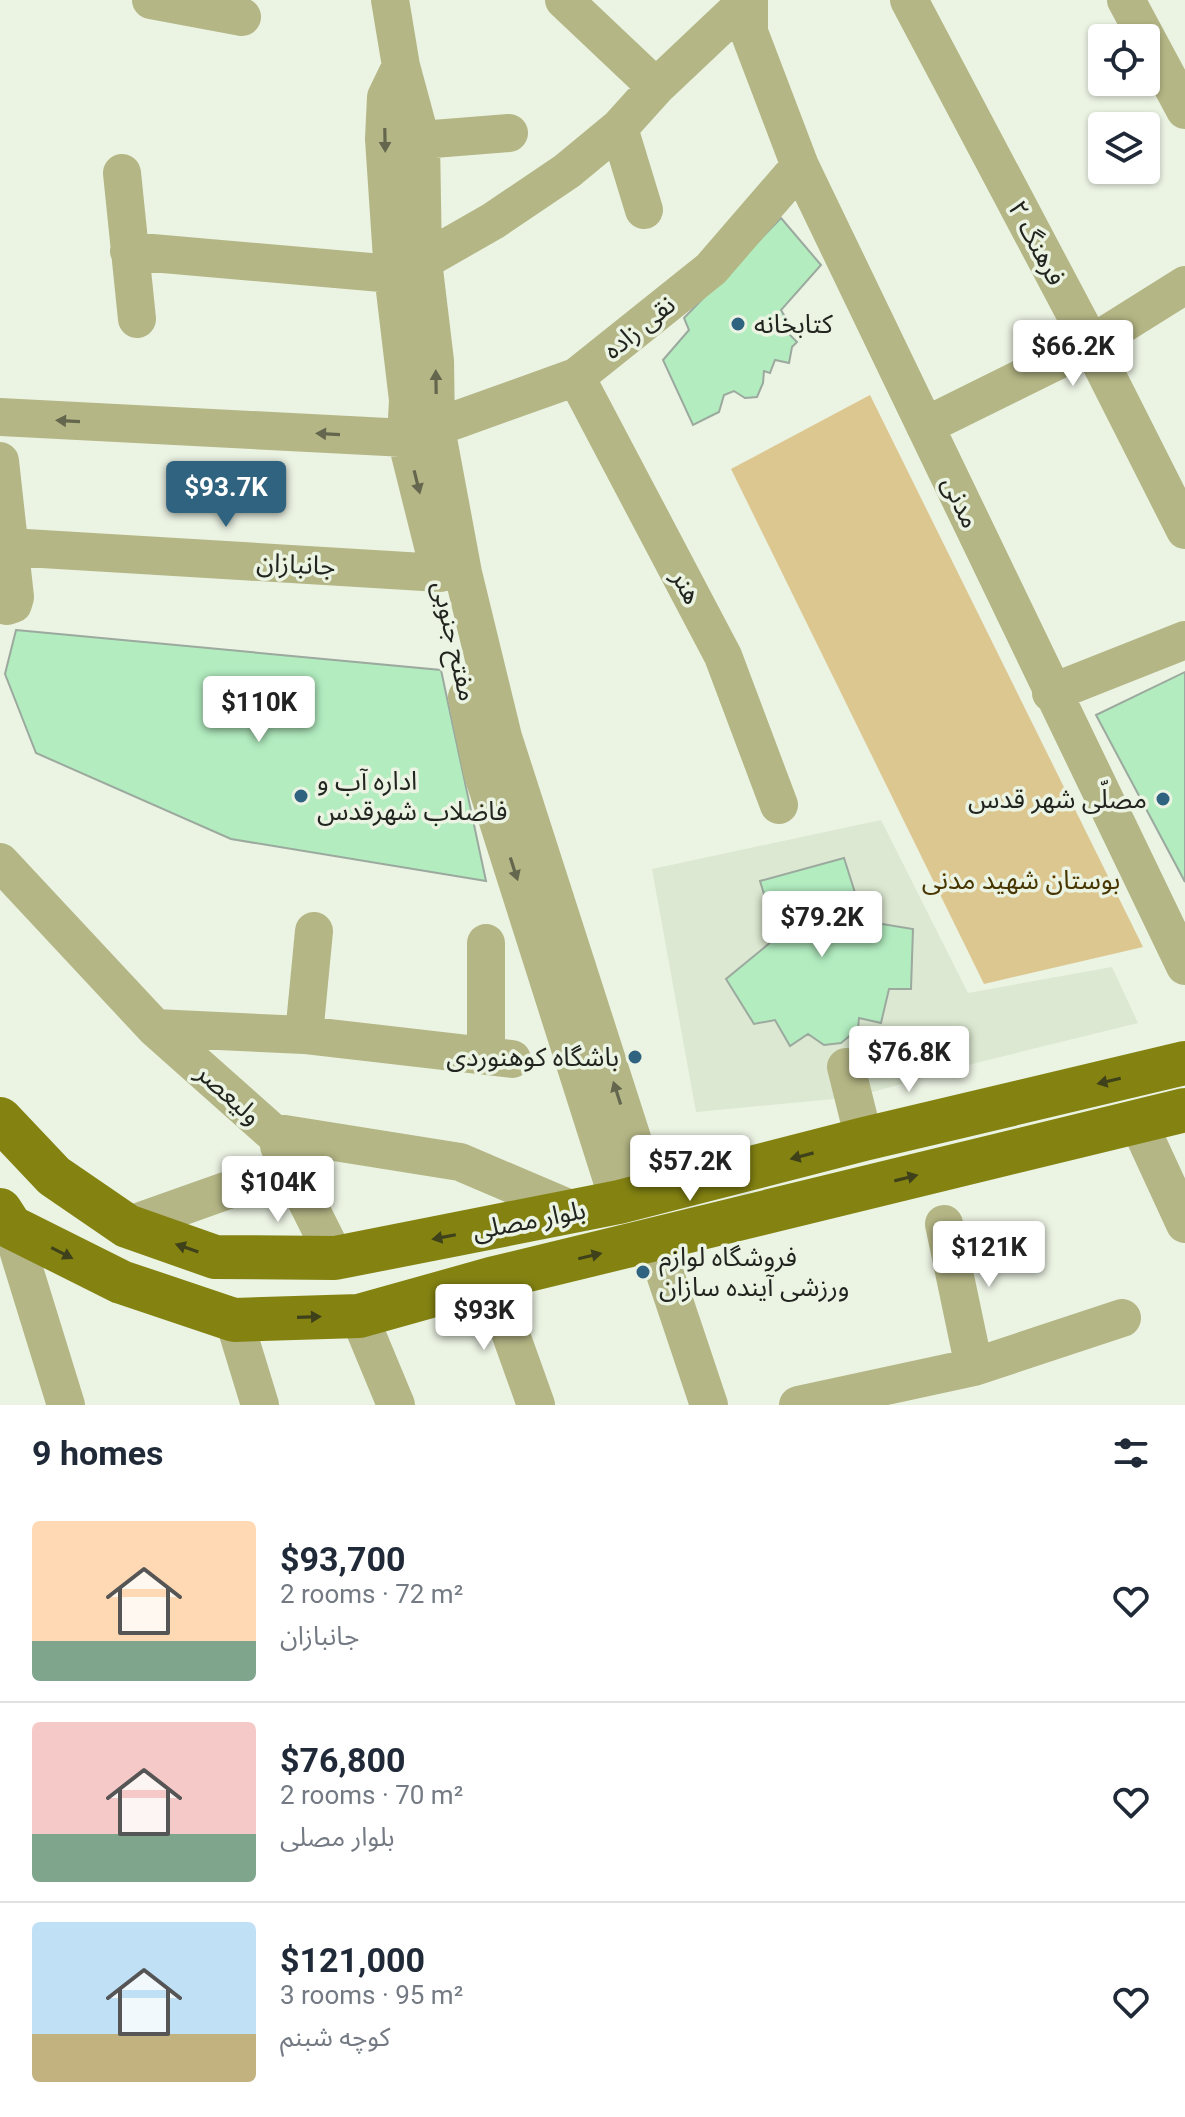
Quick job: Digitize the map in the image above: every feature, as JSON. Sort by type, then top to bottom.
[{"type":"main road","name":"بلوار مصلی","points":[[0,1119],[54,1176],[127,1226],[215,1257],[335,1258],[634,1198],[864,1139],[1185,1063]]},
{"type":"main road","name":"بلوار مصلی","points":[[5,1218],[121,1282],[234,1320],[359,1316],[491,1279],[1185,1110]]},
{"type":"main road","points":[[634,1198],[652,1241]]},
{"type":"street","points":[[151,0],[242,17]]},
{"type":"street","name":"مفتح جنوبی","points":[[390,0],[401,66],[421,140],[408,267],[408,400],[463,573],[490,740]]},
{"type":"street","points":[[564,0],[656,87]]},
{"type":"street","name":"فرهنگ ۲","points":[[909,0],[1091,344],[1185,530]]},
{"type":"street","points":[[1126,0],[1185,110]]},
{"type":"street","points":[[129,251],[408,267],[505,213],[567,171],[619,128],[656,87],[749,11]]},
{"type":"street","name":"مدنی","points":[[749,11],[800,166],[1185,966]]},
{"type":"street","name":"مفتح جنوبی","points":[[401,66],[386,97],[384,139],[408,267]]},
{"type":"street","points":[[619,128],[644,210]]},
{"type":"street","points":[[421,140],[509,133]]},
{"type":"street","name":"نقی زاده","points":[[421,433],[576,377],[711,269],[800,166]]},
{"type":"street","points":[[122,173],[137,319]]},
{"type":"street","points":[[925,426],[1091,344],[1185,285]]},
{"type":"street","name":"هنر","points":[[576,377],[723,656],[779,805]]},
{"type":"street","points":[[0,417],[421,433]]},
{"type":"street","name":"مفتح جنوبی","points":[[421,433],[440,573],[634,1198]]},
{"type":"street","points":[[0,461],[15,597],[6,604]]},
{"type":"street","name":"جانبازان","points":[[9,547],[440,573]]},
{"type":"street","points":[[1051,693],[1185,640]]},
{"type":"street","name":"ولیعصر","points":[[0,862],[155,1028],[272,1132],[460,1162],[575,1211]]},
{"type":"street","points":[[304,1035],[314,931]]},
{"type":"street","points":[[155,1028],[304,1035],[499,1057],[486,943]]},
{"type":"street","points":[[846,1067],[864,1139]]},
{"type":"street","points":[[1138,1122],[1185,1224]]},
{"type":"street","points":[[272,1132],[335,1258]]},
{"type":"street","points":[[127,1226],[290,1168]]},
{"type":"street","points":[[5,1218],[66,1405]]},
{"type":"street","points":[[944,1224],[974,1367]]},
{"type":"street","points":[[652,1241],[709,1405]]},
{"type":"street","points":[[491,1279],[536,1405]]},
{"type":"street","points":[[359,1316],[396,1405]]},
{"type":"street","points":[[798,1405],[918,1392],[974,1367],[1122,1318]]},
{"type":"street","points":[[234,1320],[260,1405]]},
{"type":"shaded area","points":[[881,820],[968,993],[1112,967],[1138,1023],[855,1097],[696,1112],[652,869]]},
{"type":"green space","name":"بوستان شهید مدنی","points":[[870,395],[1143,947],[984,984],[731,469]]},
{"type":"building","name":"کتابخانه","points":[[781,218],[821,265],[781,310],[792,329],[790,335],[797,342],[792,347],[789,363],[775,360],[770,373],[764,371],[757,397],[745,398],[734,391],[724,395],[719,412],[693,425],[663,360],[689,330],[684,318]]},
{"type":"building","name":"اداره آب و فاضلاب شهرقدس","points":[[16,630],[441,670],[486,881],[231,839],[36,753],[5,674]]},
{"type":"building","name":"مصلّی شهر قدس","points":[[1185,672],[1185,882],[1096,715]]},
{"type":"building","points":[[844,858],[864,921],[913,929],[911,989],[889,989],[881,1023],[859,1018],[858,1029],[841,1043],[824,1045],[808,1034],[790,1046],[775,1020],[754,1024],[726,979],[777,937],[760,881]]},
{"type":"place","name":"کتابخانه","points":[[738,324]]},
{"type":"place","name":"اداره آب و فاضلاب شهرقدس","points":[[301,796]]},
{"type":"place","name":"مصلّی شهر قدس","points":[[1163,799]]},
{"type":"place","name":"باشگاه کوهنوردی","points":[[635,1057]]},
{"type":"place","name":"فروشگاه لوازم ورزشی آینده سازان","points":[[643,1272]]}]
